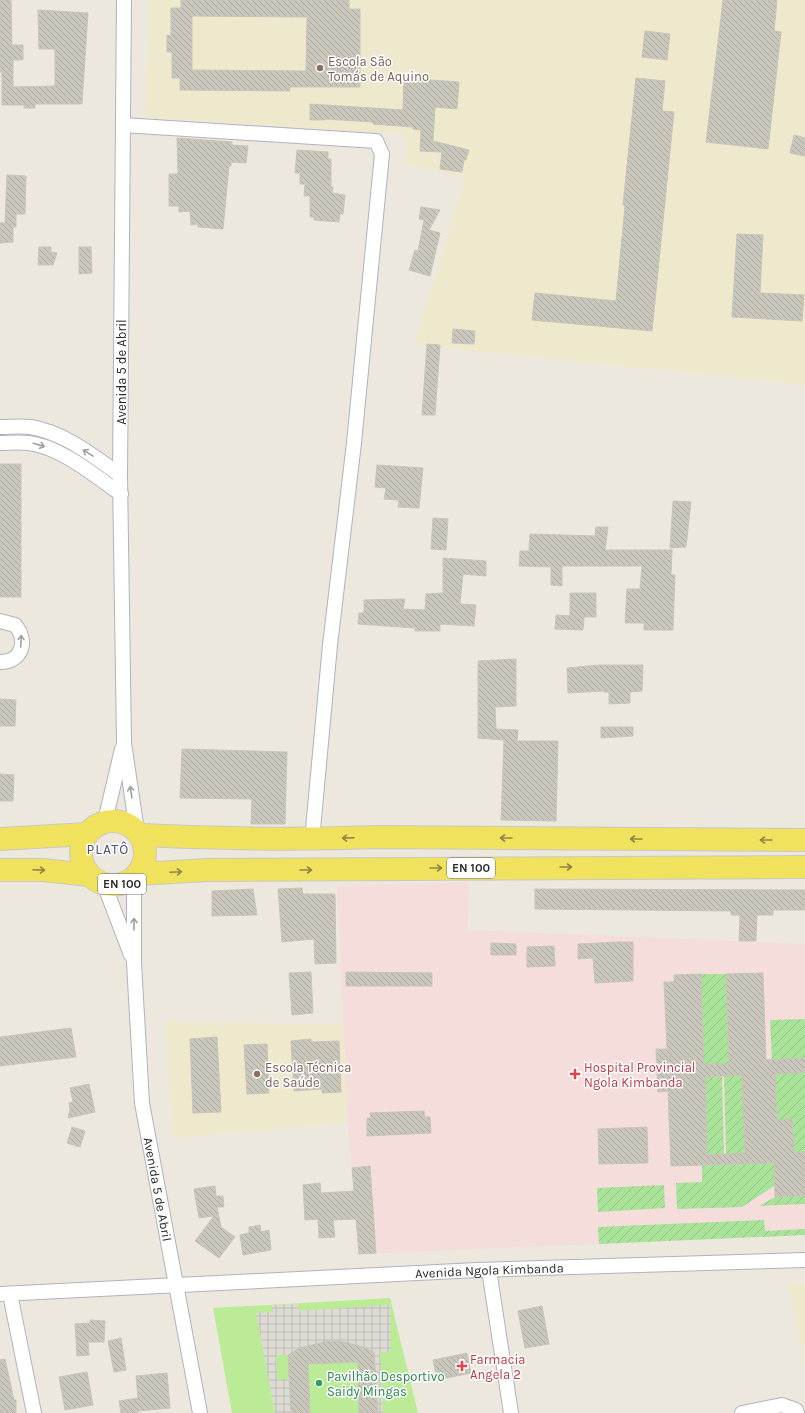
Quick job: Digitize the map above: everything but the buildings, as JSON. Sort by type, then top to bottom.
[{"type":"main road","points":[[0,839],[87,834],[95,825],[105,821],[117,820],[128,823],[139,833],[210,839],[312,840],[378,837],[805,840]]},
{"type":"main road","name":"EN 100","points":[[136,876],[145,860],[145,847],[139,833]]},
{"type":"main road","name":"EN 100","points":[[87,834],[82,842],[81,860],[97,879]]},
{"type":"main road","points":[[378,837],[380,869]]},
{"type":"main road","name":"EN 100","points":[[0,870],[42,870],[120,884],[136,876],[208,870],[805,867]]},
{"type":"street","name":"Avenida 5 de Abril","points":[[124,0],[120,475],[124,743],[139,833]]},
{"type":"street","points":[[123,125],[376,141],[382,154],[354,443],[330,645],[312,840]]},
{"type":"street","points":[[0,427],[30,427],[48,432],[89,453],[120,475]]},
{"type":"street","points":[[0,443],[28,443],[43,446],[80,465],[121,494]]},
{"type":"street","points":[[0,621],[15,625],[22,635],[23,642],[20,652],[13,659],[0,662]]},
{"type":"street","name":"Avenida 5 de Abril","points":[[105,821],[124,743]]},
{"type":"street","name":"Avenida 5 de Abril","points":[[136,876],[134,963],[142,1103],[175,1286],[200,1413]]},
{"type":"street","name":"Avenida 5 de Abril","points":[[97,879],[134,963]]},
{"type":"street","name":"Avenida Ngola Kimbanda","points":[[5,1294],[489,1270],[805,1260]]},
{"type":"street","points":[[489,1270],[511,1413]]},
{"type":"street","points":[[5,1294],[34,1413]]},
{"type":"street","points":[[742,1413],[782,1405],[796,1410],[798,1413]]},
{"type":"shaded area","points":[[149,0],[805,0],[805,385],[414,345],[465,178],[405,164],[407,135],[145,117]]},
{"type":"shaded area","name":"Hospital Provincial Ngola Kimbanda","points":[[469,882],[467,930],[805,944],[805,1235],[359,1254],[348,1123],[337,886]]},
{"type":"shaded area","name":"Escola Técnica de Saúde","points":[[165,1021],[343,1025],[348,1123],[173,1138]]},
{"type":"shaded area","points":[[805,1283],[805,1365],[788,1284]]},
{"type":"shaded area","points":[[298,1304],[299,1311],[390,1305],[390,1352],[380,1352],[383,1413],[378,1413],[374,1352],[345,1342],[328,1341],[300,1348],[288,1355],[276,1355],[277,1380],[289,1379],[291,1413],[275,1413],[256,1313],[273,1312],[272,1305]]},
{"type":"green space","points":[[701,974],[726,974],[729,1064],[704,1064]]},
{"type":"green space","points":[[805,1019],[805,1058],[772,1060],[770,1020]]},
{"type":"green space","points":[[805,1072],[805,1152],[774,1153],[777,1120],[775,1074]]},
{"type":"green space","points":[[742,1075],[745,1153],[726,1154],[724,1076]]},
{"type":"green space","points":[[722,1076],[724,1154],[707,1155],[705,1077]]},
{"type":"green space","points":[[774,1163],[774,1186],[742,1207],[677,1209],[676,1183],[702,1182],[702,1165]]},
{"type":"green space","points":[[664,1185],[665,1208],[598,1212],[597,1188]]},
{"type":"green space","points":[[805,1196],[805,1204],[759,1206],[775,1197]]},
{"type":"green space","points":[[764,1220],[765,1231],[805,1229],[805,1235],[599,1244],[598,1227]]},
{"type":"green space","name":"Pavilhão Desportivo Saidy Mingas","points":[[390,1298],[418,1413],[232,1413],[213,1308]]},
{"type":"place","name":"Escola São Tomás de Aquino","points":[[320,68]]},
{"type":"place","name":"Escola Técnica de Saúde","points":[[257,1074]]},
{"type":"place","name":"Hospital Provincial Ngola Kimbanda","points":[[575,1074]]},
{"type":"place","name":"Farmacia Angela 2","points":[[462,1366]]},
{"type":"place","name":"Pavilhão Desportivo Saidy Mingas","points":[[319,1383]]},
{"type":"district","name":"PLATÔ","points":[[108,849]]}]
